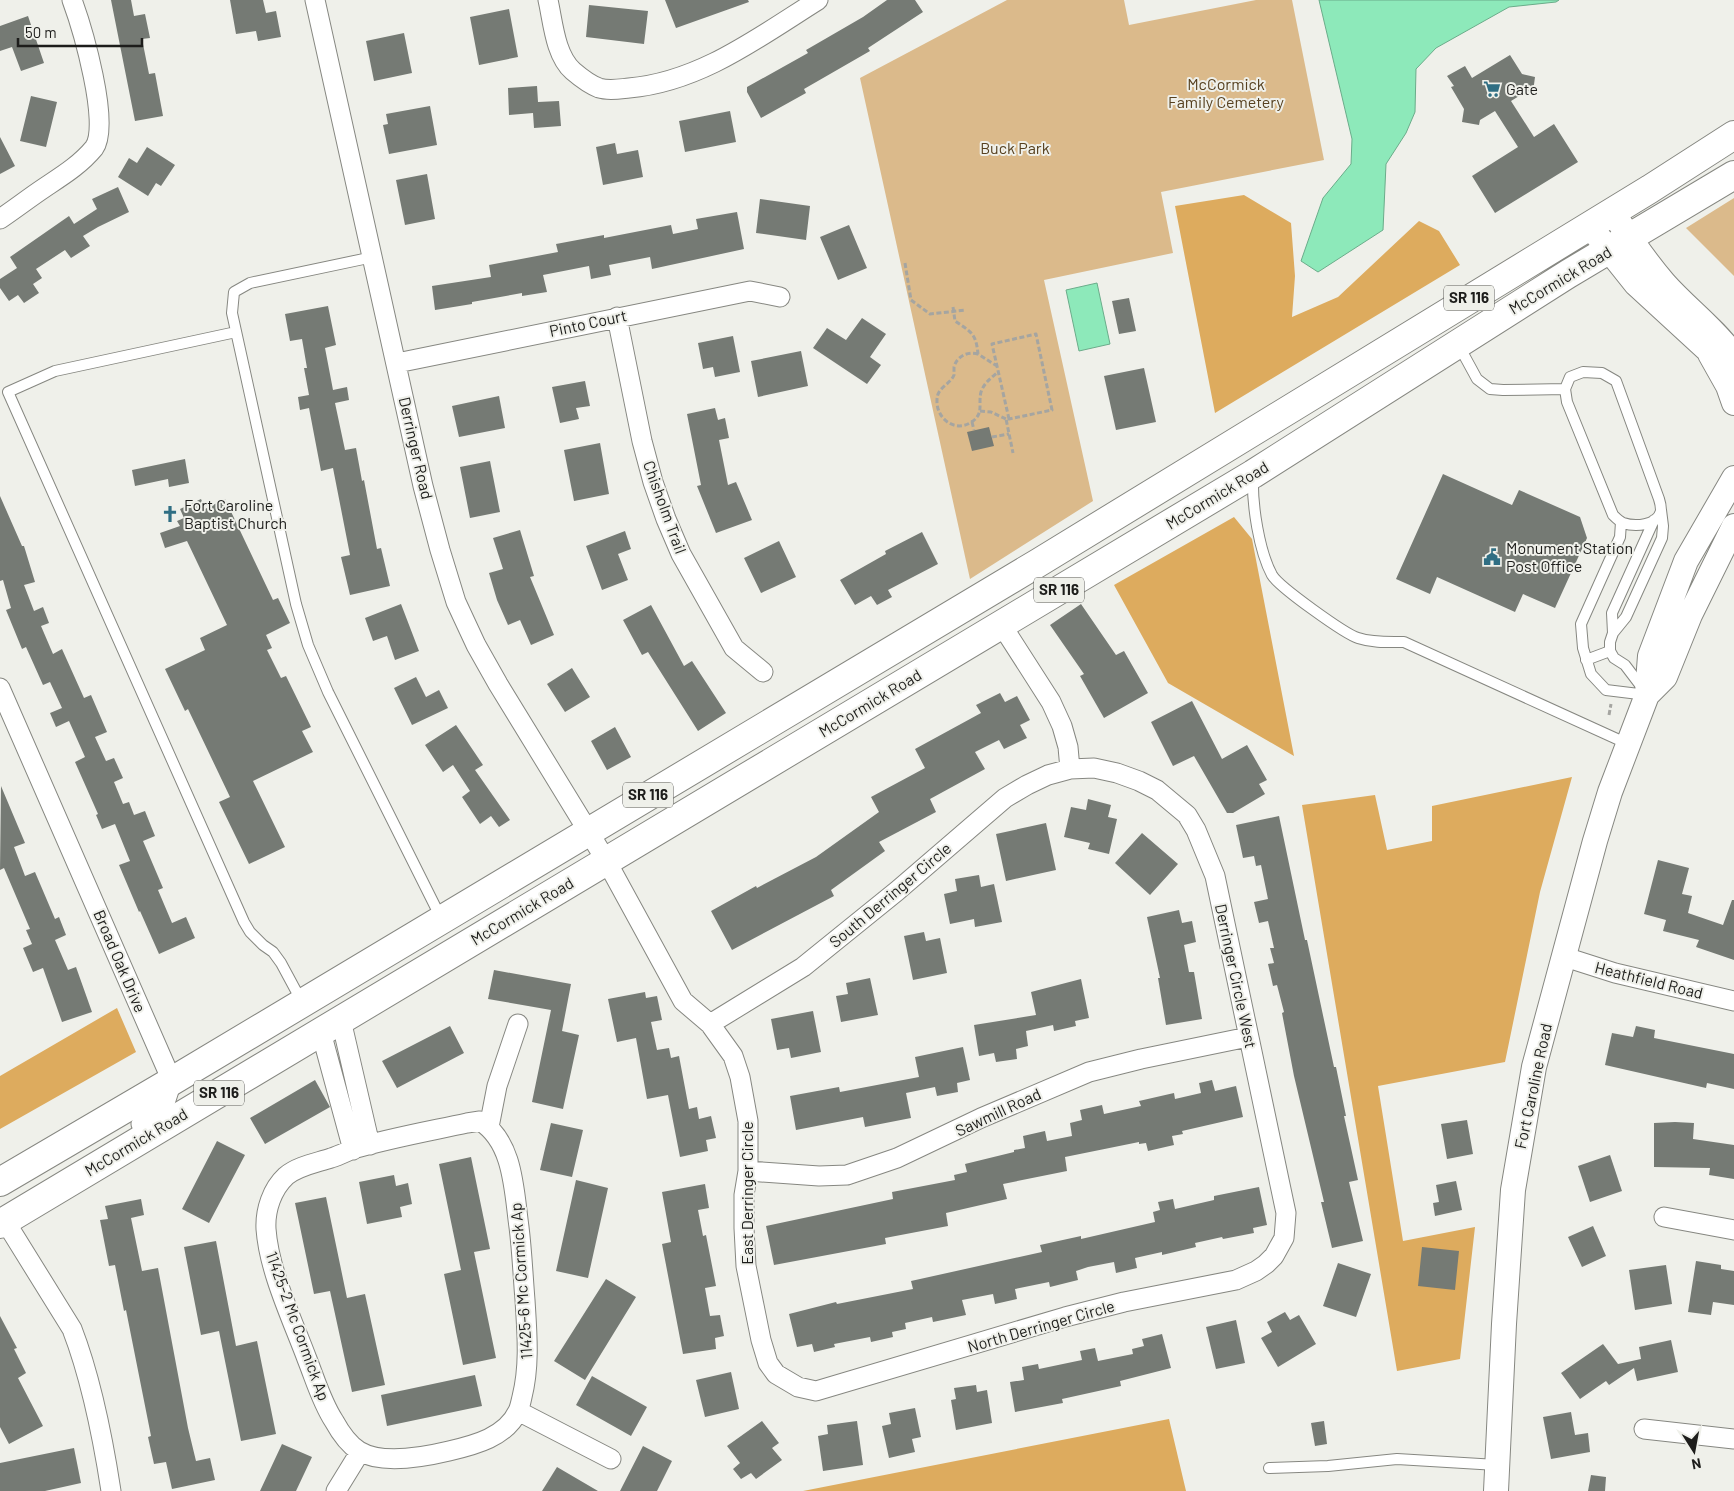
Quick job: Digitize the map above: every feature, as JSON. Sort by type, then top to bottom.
[{"type":"main road","name":"McCormick Road","points":[[0,1182],[172,1082],[1029,568],[1734,135]]},
{"type":"main road","name":"McCormick Road","points":[[3,1222],[1253,474],[1568,274],[1734,175]]},
{"type":"main road","points":[[1253,474],[1259,448],[1294,406]]},
{"type":"street","points":[[0,219],[78,166],[96,146],[100,129],[97,92],[78,16],[72,0]]},
{"type":"street","name":"Derringer Road","points":[[315,0],[426,495],[456,602],[498,684],[632,906]]},
{"type":"street","points":[[548,0],[563,57],[573,70],[597,87],[608,90],[640,87],[704,69],[742,48],[818,0]]},
{"type":"street","points":[[1612,211],[1619,244],[1636,284],[1710,352],[1734,368]]},
{"type":"street","points":[[1589,225],[1619,244],[1665,284],[1721,338],[1734,356]]},
{"type":"street","name":"Pinto Court","points":[[397,363],[750,290],[780,297]]},
{"type":"street","name":"Chisholm Trail","points":[[617,318],[642,441],[653,482],[666,519],[681,554],[734,648],[763,672]]},
{"type":"street","points":[[1710,352],[1728,386],[1734,403]]},
{"type":"street","name":"Fort Caroline Road","points":[[1496,1491],[1513,1190],[1534,1067],[1595,841],[1610,792],[1647,695],[1650,656],[1686,561],[1731,482],[1734,458]]},
{"type":"street","name":"Fort Caroline Road","points":[[1647,695],[1664,676],[1690,615],[1734,526]]},
{"type":"street","points":[[1001,624],[1051,702],[1062,726],[1068,747],[1070,769]]},
{"type":"street","name":"Broad Oak Drive","points":[[0,688],[7,720],[172,1082]]},
{"type":"street","name":"Derringer Circle West","points":[[1070,769],[1094,768],[1117,773],[1156,790],[1187,815],[1196,830],[1215,876],[1286,1213],[1284,1238],[1274,1256],[1266,1264]]},
{"type":"street","name":"South Derringer Circle","points":[[710,1024],[803,967],[897,891],[1005,798],[1048,775],[1070,769]]},
{"type":"street","name":"East Derringer Circle","points":[[632,906],[683,1001],[710,1024],[733,1056],[740,1077],[748,1121],[748,1171],[744,1195],[746,1266],[760,1340],[768,1363],[776,1374],[798,1388],[816,1390]]},
{"type":"street","name":"Heathfield Road","points":[[1565,957],[1615,973],[1734,1001]]},
{"type":"street","points":[[489,1127],[498,1086],[518,1024]]},
{"type":"street","points":[[331,1026],[362,1147]]},
{"type":"street","name":"Sawmill Road","points":[[748,1171],[819,1176],[847,1175],[897,1158],[981,1118],[1089,1072],[1141,1059],[1248,1037]]},
{"type":"street","points":[[53,1192],[90,1156],[162,1112],[172,1082]]},
{"type":"street","name":"11425-2 Mc Cormick Ap","points":[[360,1452],[348,1443],[332,1420],[272,1263],[266,1220],[274,1192],[291,1172],[362,1147],[467,1123],[480,1122],[489,1127]]},
{"type":"street","name":"11425-6 Mc Cormick Ap","points":[[489,1127],[499,1139],[504,1150],[513,1183],[522,1245],[528,1348],[526,1381],[518,1411]]},
{"type":"street","points":[[1664,1217],[1734,1230]]},
{"type":"street","points":[[3,1222],[72,1329],[86,1372],[111,1491]]},
{"type":"street","name":"North Derringer Circle","points":[[816,1390],[1065,1317],[1124,1302],[1236,1280],[1266,1264]]},
{"type":"street","points":[[336,1491],[360,1452],[387,1458],[406,1458],[471,1446],[487,1440],[499,1432],[518,1411],[611,1459]]},
{"type":"street","points":[[1644,1429],[1734,1439]]},
{"type":"lane","points":[[373,257],[250,283],[234,292],[232,313],[296,604],[308,645],[328,692],[441,919]]},
{"type":"lane","points":[[236,332],[55,371],[8,392],[244,922],[250,932],[273,952],[281,963],[302,1003]]},
{"type":"lane","points":[[1458,344],[1477,379],[1490,389],[1565,389]]},
{"type":"lane","points":[[1647,695],[1625,665],[1614,658],[1610,651],[1610,642],[1613,633],[1626,617],[1662,538],[1663,526],[1659,499],[1616,381],[1602,373],[1583,372],[1570,377],[1565,389],[1567,402],[1613,515],[1621,522],[1634,525],[1654,520]]},
{"type":"lane","points":[[1253,474],[1253,498],[1263,552],[1269,568],[1273,576],[1304,604],[1357,638],[1376,642],[1404,642],[1628,744]]},
{"type":"lane","points":[[1613,633],[1612,612],[1654,520],[1661,510]]},
{"type":"lane","points":[[1621,522],[1620,537],[1581,624],[1586,660],[1591,674],[1606,690],[1647,695]]},
{"type":"lane","points":[[1586,660],[1610,651]]},
{"type":"lane","points":[[1269,1468],[1328,1466],[1397,1459],[1497,1465]]},
{"type":"path","points":[[905,263],[911,300],[930,314],[966,310]]},
{"type":"path","points":[[953,307],[955,321],[972,332],[977,341],[978,354]]},
{"type":"path","points":[[980,411],[991,412],[1007,419],[1052,410],[1036,334],[992,344],[998,372],[1007,419],[1009,434],[1013,453]]},
{"type":"path","points":[[997,367],[975,353],[962,355],[957,360],[954,375],[938,393],[938,410],[945,422],[952,425],[972,422],[980,411],[982,390],[998,372]]},
{"type":"path","points":[[972,422],[974,430]]},
{"type":"path","points":[[992,437],[1009,434]]},
{"type":"path","points":[[1609,715],[1612,701]]},
{"type":"green space","name":"Buck Park","points":[[1007,0],[1124,0],[1129,25],[1256,0],[1292,0],[1324,160],[1161,192],[1173,253],[1044,280],[1093,501],[970,579],[860,78]]},
{"type":"green space","points":[[1734,198],[1734,276],[1686,228]]},
{"type":"shaded area","points":[[1319,0],[1559,0],[1556,2],[1509,7],[1436,48],[1416,69],[1415,112],[1406,133],[1386,164],[1383,230],[1318,272],[1301,261],[1323,198],[1351,164],[1352,139]]},
{"type":"shaded area","points":[[1244,195],[1291,223],[1295,276],[1292,317],[1338,297],[1419,221],[1439,231],[1460,265],[1215,413],[1175,206]]},
{"type":"shaded area","points":[[1097,283],[1110,344],[1079,351],[1066,290]]},
{"type":"shaded area","points":[[1234,517],[1252,539],[1294,756],[1168,683],[1114,585]]},
{"type":"shaded area","points":[[1572,777],[1540,892],[1505,1062],[1378,1086],[1403,1241],[1475,1227],[1460,1359],[1397,1371],[1302,805],[1375,795],[1387,850],[1432,841],[1432,806]]},
{"type":"shaded area","points":[[117,1008],[136,1052],[0,1129],[0,1076]]},
{"type":"shaded area","points":[[1169,1419],[1186,1491],[803,1491]]},
{"type":"building","points":[[111,0],[131,0],[134,16],[145,14],[150,38],[142,39],[149,74],[155,73],[163,116],[135,121]]},
{"type":"building","points":[[230,0],[263,0],[266,13],[276,11],[281,37],[258,41],[256,31],[236,34]]},
{"type":"building","points":[[665,0],[748,0],[749,2],[676,28]]},
{"type":"building","points":[[887,0],[915,0],[923,12],[868,48],[870,51],[804,89],[806,93],[761,118],[747,92],[747,87],[808,53],[806,50],[863,17]]},
{"type":"building","points":[[589,5],[648,11],[644,44],[586,37]]},
{"type":"building","points":[[509,9],[518,57],[479,65],[470,17]]},
{"type":"building","points":[[28,16],[44,63],[21,71],[12,47],[0,51],[0,26]]},
{"type":"building","points":[[404,33],[412,73],[374,81],[366,41]]},
{"type":"building","points":[[1510,55],[1522,74],[1535,77],[1533,92],[1527,91],[1511,101],[1534,137],[1554,124],[1578,162],[1495,213],[1472,176],[1518,147],[1495,111],[1480,120],[1479,125],[1462,122],[1464,109],[1451,87],[1454,86],[1447,76],[1465,66],[1472,78]]},
{"type":"building","points":[[537,86],[538,102],[559,101],[561,126],[534,128],[533,113],[509,115],[508,88]]},
{"type":"building","points":[[31,96],[57,102],[46,147],[20,141]]},
{"type":"building","points":[[430,106],[437,145],[389,154],[383,125],[388,124],[386,114]]},
{"type":"building","points":[[730,111],[736,142],[685,152],[679,121]]},
{"type":"building","points":[[0,137],[15,166],[0,174]]},
{"type":"building","points":[[615,143],[617,154],[638,150],[643,177],[603,185],[596,147]]},
{"type":"building","points":[[147,147],[175,165],[161,186],[156,183],[148,196],[118,177],[129,158],[137,163]]},
{"type":"building","points":[[427,174],[435,219],[405,225],[396,180]]},
{"type":"building","points":[[118,187],[129,212],[83,236],[90,246],[71,258],[65,250],[36,269],[42,278],[33,284],[39,293],[24,303],[18,295],[9,301],[0,288],[0,279],[17,268],[10,257],[69,216],[74,224],[97,209],[92,199]]},
{"type":"building","points":[[760,199],[810,206],[806,240],[756,233]]},
{"type":"building","points":[[737,212],[744,249],[652,269],[650,257],[609,265],[611,275],[591,279],[589,266],[543,275],[547,292],[522,296],[522,293],[435,310],[432,286],[491,277],[489,265],[558,252],[556,244],[604,235],[604,238],[671,225],[673,234],[698,229],[696,219]]},
{"type":"building","points":[[849,225],[867,268],[838,280],[820,237]]},
{"type":"building","points":[[1129,298],[1136,331],[1119,334],[1112,301]]},
{"type":"building","points":[[328,306],[336,345],[325,348],[333,390],[347,387],[349,400],[335,403],[345,450],[356,448],[377,549],[381,548],[390,586],[350,595],[341,557],[350,555],[333,468],[321,471],[309,408],[300,410],[298,397],[309,395],[304,368],[307,368],[302,339],[290,341],[285,314]]},
{"type":"building","points":[[862,318],[886,334],[870,357],[881,365],[867,384],[813,348],[827,328],[846,340]]},
{"type":"building","points":[[733,336],[740,372],[715,377],[713,367],[703,369],[698,343]]},
{"type":"building","points":[[801,351],[808,386],[758,397],[751,361]]},
{"type":"building","points":[[1144,368],[1156,422],[1116,430],[1104,376]]},
{"type":"building","points":[[585,381],[590,406],[576,408],[579,419],[560,423],[552,387]]},
{"type":"building","points":[[499,396],[505,428],[459,437],[452,406]]},
{"type":"building","points":[[715,408],[718,420],[725,418],[729,438],[719,440],[728,485],[736,482],[752,520],[716,533],[697,486],[701,485],[687,414]]},
{"type":"building","points":[[989,427],[994,446],[972,451],[967,432]]},
{"type":"building","points":[[600,443],[609,494],[574,501],[564,450]]},
{"type":"building","points":[[185,459],[189,483],[169,487],[168,479],[135,486],[132,470]]},
{"type":"building","points":[[490,461],[500,512],[470,518],[460,467]]},
{"type":"building","name":"Monument Station Post Office","points":[[1443,474],[1512,505],[1519,490],[1580,517],[1587,538],[1555,608],[1523,594],[1515,612],[1437,577],[1430,594],[1396,579]]},
{"type":"building","points":[[0,496],[22,546],[24,546],[35,582],[24,585],[34,611],[43,607],[49,623],[41,626],[53,654],[62,649],[84,698],[91,695],[107,732],[95,737],[106,761],[114,758],[123,778],[114,782],[123,804],[129,802],[134,815],[145,811],[155,836],[143,841],[163,888],[158,890],[172,923],[186,917],[195,938],[159,954],[119,865],[130,861],[115,824],[102,829],[96,815],[98,814],[75,762],[85,757],[69,721],[56,727],[50,713],[62,708],[50,682],[43,685],[26,647],[22,649],[6,610],[11,608],[3,580],[0,581]]},
{"type":"building","points":[[201,499],[205,509],[225,499],[273,600],[278,598],[290,623],[266,635],[272,648],[267,650],[281,678],[286,676],[311,727],[302,731],[313,752],[253,781],[285,847],[249,864],[219,802],[230,797],[188,709],[185,711],[165,669],[205,650],[200,638],[227,625],[187,541],[165,548],[160,533],[180,526],[177,521],[184,518],[180,509]]},
{"type":"building","points":[[520,530],[534,576],[530,577],[554,635],[531,645],[520,620],[508,625],[497,600],[489,573],[503,569],[493,538]]},
{"type":"building","points":[[625,531],[631,549],[618,554],[628,580],[602,590],[586,546]]},
{"type":"building","points":[[922,532],[938,564],[888,590],[892,597],[877,605],[871,596],[855,605],[840,580],[886,554],[885,551]]},
{"type":"building","points":[[779,541],[796,577],[761,593],[744,558]]},
{"type":"building","points":[[401,604],[419,651],[395,660],[387,636],[373,641],[365,618]]},
{"type":"building","points":[[1081,604],[1116,655],[1124,651],[1148,693],[1104,718],[1080,676],[1084,674],[1050,625]]},
{"type":"building","points":[[651,605],[684,666],[692,661],[726,713],[698,731],[648,652],[642,655],[623,620]]},
{"type":"building","points":[[572,668],[590,697],[565,712],[547,684]]},
{"type":"building","points":[[416,677],[426,697],[439,690],[448,708],[412,725],[394,688]]},
{"type":"building","points":[[1000,693],[1005,702],[1017,696],[1030,720],[1020,725],[1027,738],[1004,749],[999,740],[975,752],[985,769],[930,799],[936,812],[879,842],[885,851],[831,890],[834,896],[732,950],[711,911],[756,886],[757,888],[816,857],[879,812],[871,797],[925,768],[915,749],[981,713],[976,705]]},
{"type":"building","points":[[1192,701],[1222,759],[1247,745],[1267,780],[1259,784],[1265,794],[1233,813],[1227,813],[1194,756],[1173,766],[1151,722]]},
{"type":"building","points":[[456,725],[483,765],[475,770],[510,820],[499,827],[491,816],[480,824],[462,797],[470,791],[453,765],[443,772],[425,745]]},
{"type":"building","points":[[615,727],[631,757],[607,770],[591,741]]},
{"type":"building","points":[[1,786],[25,843],[14,847],[25,876],[35,872],[55,919],[59,917],[66,935],[55,940],[68,970],[76,967],[92,1012],[62,1022],[43,968],[33,972],[23,948],[32,944],[26,930],[30,929],[4,868],[0,870]]},
{"type":"building","points":[[1088,799],[1111,805],[1108,817],[1117,819],[1109,854],[1088,849],[1090,843],[1064,837],[1071,807],[1086,810]]},
{"type":"building","points":[[1279,816],[1305,940],[1307,940],[1334,1067],[1336,1067],[1346,1116],[1344,1116],[1358,1180],[1349,1182],[1363,1241],[1332,1248],[1321,1202],[1324,1202],[1294,1076],[1282,1013],[1284,1012],[1277,985],[1273,986],[1268,964],[1274,963],[1270,948],[1274,948],[1268,921],[1259,923],[1254,902],[1268,899],[1261,865],[1256,866],[1254,856],[1243,858],[1236,825]]},
{"type":"building","points":[[1046,823],[1056,870],[1006,881],[996,834]]},
{"type":"building","points":[[1142,833],[1178,864],[1150,895],[1115,863]]},
{"type":"building","points":[[1658,860],[1689,868],[1682,894],[1692,896],[1688,913],[1723,925],[1732,900],[1734,900],[1734,960],[1696,947],[1699,940],[1663,931],[1666,920],[1644,914]]},
{"type":"building","points":[[979,875],[981,887],[994,884],[1002,922],[975,927],[974,919],[950,924],[944,894],[957,891],[955,879]]},
{"type":"building","points":[[1179,910],[1182,923],[1192,921],[1196,942],[1184,945],[1189,972],[1194,972],[1202,1019],[1166,1025],[1158,978],[1160,978],[1147,917]]},
{"type":"building","points":[[924,932],[926,941],[940,938],[947,973],[913,980],[904,936]]},
{"type":"building","points":[[494,970],[571,984],[562,1031],[579,1035],[563,1109],[532,1102],[551,1010],[488,999]]},
{"type":"building","points":[[870,978],[878,1015],[841,1022],[836,996],[848,994],[846,983]]},
{"type":"building","points":[[1081,979],[1089,1018],[1075,1021],[1076,1026],[1054,1031],[1053,1025],[1026,1031],[1028,1046],[1016,1049],[1017,1059],[996,1062],[994,1053],[979,1056],[974,1025],[1036,1015],[1031,992]]},
{"type":"building","points":[[645,992],[646,998],[657,996],[662,1020],[651,1022],[657,1050],[669,1048],[671,1058],[679,1056],[689,1109],[697,1107],[699,1119],[711,1116],[716,1138],[706,1140],[708,1151],[680,1157],[668,1095],[647,1099],[636,1038],[617,1042],[608,999]]},
{"type":"building","points":[[813,1011],[821,1052],[791,1058],[789,1048],[777,1050],[771,1019]]},
{"type":"building","points":[[450,1026],[464,1053],[397,1088],[382,1061]]},
{"type":"building","points":[[1636,1026],[1655,1030],[1654,1038],[1734,1054],[1734,1089],[1707,1083],[1706,1088],[1605,1065],[1612,1033],[1633,1037]]},
{"type":"building","points":[[963,1047],[970,1080],[957,1083],[958,1092],[937,1096],[935,1087],[906,1093],[911,1118],[865,1127],[863,1117],[796,1130],[790,1096],[839,1087],[840,1092],[919,1077],[915,1057]]},
{"type":"building","points":[[315,1080],[330,1107],[265,1144],[250,1118]]},
{"type":"building","points":[[1212,1080],[1215,1091],[1236,1086],[1243,1117],[1182,1131],[1183,1134],[1172,1136],[1174,1145],[1148,1151],[1146,1143],[1139,1144],[1139,1142],[1065,1157],[1067,1171],[1003,1184],[1007,1199],[946,1213],[948,1226],[885,1238],[886,1244],[774,1265],[766,1226],[893,1199],[892,1192],[955,1180],[954,1175],[967,1172],[965,1164],[1025,1148],[1023,1136],[1045,1131],[1047,1141],[1072,1136],[1070,1123],[1082,1120],[1080,1110],[1102,1105],[1104,1114],[1141,1106],[1139,1101],[1174,1093],[1175,1099],[1201,1093],[1199,1083]]},
{"type":"building","points":[[1467,1120],[1473,1154],[1447,1159],[1441,1124]]},
{"type":"building","points":[[551,1123],[583,1130],[572,1177],[540,1170]]},
{"type":"building","points":[[1654,1123],[1694,1123],[1693,1139],[1734,1145],[1734,1179],[1709,1175],[1710,1168],[1654,1167]]},
{"type":"building","points":[[217,1141],[245,1155],[209,1223],[182,1209]]},
{"type":"building","points":[[1610,1155],[1622,1191],[1590,1202],[1578,1166]]},
{"type":"building","points":[[471,1157],[490,1249],[474,1252],[496,1358],[463,1365],[444,1274],[461,1270],[439,1164]]},
{"type":"building","points":[[394,1175],[396,1186],[408,1183],[412,1204],[400,1207],[402,1217],[367,1224],[359,1182]]},
{"type":"building","points":[[576,1180],[608,1188],[588,1278],[556,1271]]},
{"type":"building","points":[[1456,1181],[1462,1210],[1435,1216],[1433,1203],[1439,1202],[1436,1185]]},
{"type":"building","points":[[705,1184],[709,1208],[698,1210],[703,1236],[706,1235],[716,1286],[705,1288],[710,1316],[720,1315],[724,1336],[715,1338],[716,1349],[683,1354],[662,1244],[671,1242],[662,1192]]},
{"type":"building","points":[[1259,1187],[1267,1225],[1253,1228],[1254,1233],[1223,1239],[1222,1237],[1195,1243],[1196,1247],[1162,1255],[1162,1252],[1135,1258],[1137,1268],[1116,1273],[1114,1262],[1088,1267],[1076,1271],[1078,1280],[1050,1287],[1049,1282],[1015,1289],[1017,1299],[995,1304],[993,1294],[962,1300],[966,1315],[933,1322],[932,1317],[905,1323],[906,1329],[892,1332],[893,1337],[871,1342],[870,1337],[834,1344],[835,1347],[814,1352],[812,1344],[797,1347],[789,1314],[836,1302],[837,1304],[913,1289],[911,1281],[1042,1252],[1040,1245],[1081,1236],[1081,1239],[1155,1222],[1153,1212],[1160,1210],[1158,1202],[1173,1199],[1175,1209],[1214,1200],[1214,1196]]},
{"type":"building","points":[[326,1197],[347,1298],[365,1294],[385,1385],[352,1392],[330,1291],[314,1294],[295,1203]]},
{"type":"building","points":[[141,1199],[144,1215],[131,1218],[142,1271],[158,1268],[196,1461],[210,1458],[215,1480],[172,1489],[166,1462],[154,1464],[148,1437],[151,1436],[126,1310],[124,1311],[115,1265],[109,1266],[100,1220],[108,1219],[105,1206]]},
{"type":"building","points":[[1593,1226],[1606,1256],[1582,1267],[1568,1237]]},
{"type":"building","points":[[216,1241],[236,1346],[257,1341],[276,1434],[241,1441],[219,1331],[201,1335],[184,1247]]},
{"type":"building","points":[[1422,1247],[1459,1251],[1455,1290],[1418,1286]]},
{"type":"building","points":[[1696,1261],[1721,1265],[1721,1269],[1734,1271],[1734,1305],[1713,1302],[1711,1315],[1688,1312]]},
{"type":"building","points":[[1338,1263],[1371,1274],[1356,1317],[1323,1306]]},
{"type":"building","points":[[1666,1265],[1672,1304],[1635,1310],[1629,1270]]},
{"type":"building","points":[[606,1279],[636,1297],[585,1380],[554,1361]]},
{"type":"building","points":[[1285,1312],[1290,1320],[1299,1315],[1316,1344],[1278,1367],[1261,1338],[1272,1332],[1267,1322]]},
{"type":"building","points":[[0,1316],[17,1348],[14,1349],[26,1373],[18,1378],[43,1426],[9,1444],[0,1427]]},
{"type":"building","points":[[1236,1320],[1245,1363],[1216,1369],[1206,1327]]},
{"type":"building","points":[[1162,1334],[1171,1368],[1120,1381],[1121,1386],[1062,1399],[1063,1403],[1015,1412],[1010,1382],[1024,1380],[1022,1367],[1038,1364],[1039,1369],[1082,1360],[1080,1351],[1095,1348],[1098,1361],[1133,1354],[1132,1349],[1144,1346],[1142,1339]]},
{"type":"building","points":[[1671,1340],[1678,1372],[1637,1381],[1634,1368],[1609,1385],[1606,1381],[1580,1399],[1561,1373],[1603,1344],[1618,1364],[1641,1359],[1639,1347]]},
{"type":"building","points":[[731,1372],[739,1409],[705,1417],[696,1380]]},
{"type":"building","points":[[475,1375],[482,1406],[387,1426],[381,1395]]},
{"type":"building","points":[[592,1376],[647,1407],[631,1436],[576,1405]]},
{"type":"building","points":[[976,1385],[977,1392],[987,1390],[992,1423],[956,1430],[951,1400],[956,1399],[954,1388]]},
{"type":"building","points":[[915,1408],[921,1437],[912,1439],[915,1452],[889,1458],[882,1426],[891,1424],[889,1413]]},
{"type":"building","points":[[1571,1412],[1575,1435],[1588,1433],[1590,1452],[1551,1459],[1543,1417]]},
{"type":"building","points":[[762,1421],[779,1443],[772,1448],[782,1460],[756,1479],[751,1473],[741,1479],[733,1469],[740,1463],[727,1446]]},
{"type":"building","points":[[857,1421],[863,1465],[823,1471],[818,1436],[828,1434],[827,1425]]},
{"type":"building","points":[[1324,1421],[1327,1444],[1315,1446],[1311,1423]]},
{"type":"building","points":[[282,1444],[312,1457],[296,1491],[260,1491]]},
{"type":"building","points":[[643,1446],[672,1461],[657,1491],[620,1491]]},
{"type":"building","points":[[74,1448],[81,1483],[45,1491],[0,1491],[0,1463]]},
{"type":"building","points":[[557,1467],[598,1491],[542,1491]]},
{"type":"building","points":[[1591,1475],[1606,1477],[1605,1491],[1588,1491]]},
{"type":"place","name":"Gate","points":[[1492,89]]},
{"type":"place","name":"Fort Caroline Baptist Church","points":[[170,514]]},
{"type":"place","name":"Monument Station Post Office","points":[[1492,557]]},
{"type":"park label","name":"McCormick Family Cemetery","points":[[1226,93]]}]
